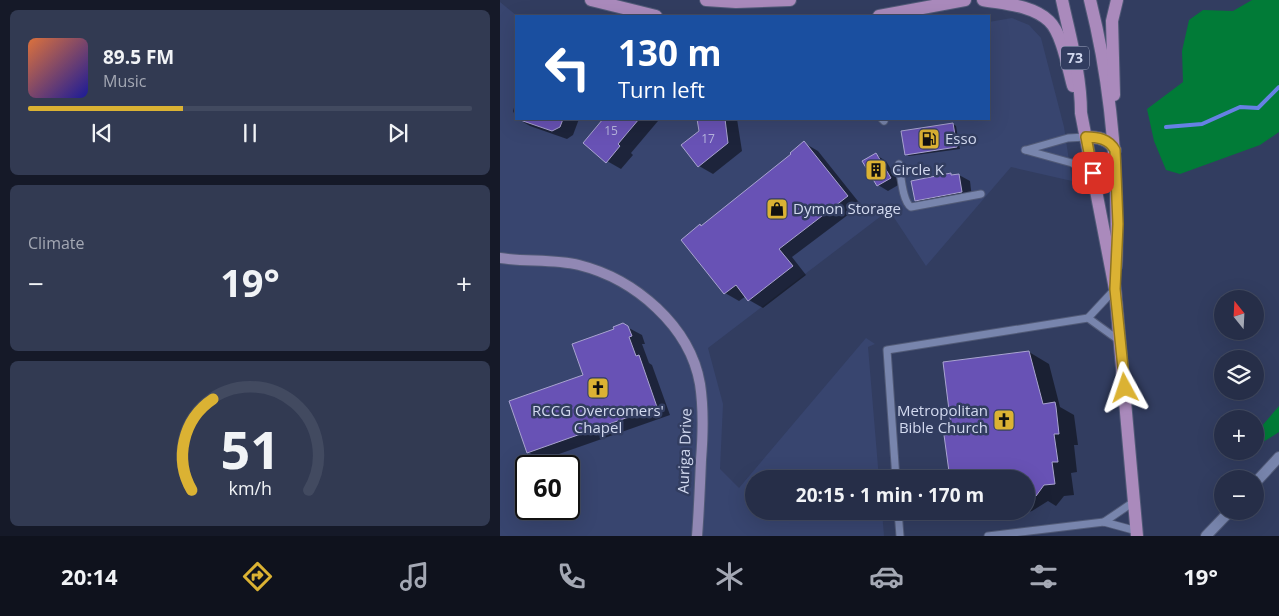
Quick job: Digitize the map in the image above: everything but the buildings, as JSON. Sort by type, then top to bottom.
[{"type":"main road","points":[[591,0],[652,15]]},
{"type":"main road","points":[[706,0],[766,2],[790,0]]},
{"type":"main road","points":[[884,15],[965,0]]},
{"type":"main road","points":[[983,0],[1014,5],[1040,15],[1049,22],[1056,32],[1062,48],[1081,113]]},
{"type":"main road","name":"73","points":[[1062,0],[1076,62],[1081,95],[1081,113],[1115,289],[1137,534]]},
{"type":"main road","name":"73","points":[[1090,0],[1112,115],[1118,224],[1115,289]]},
{"type":"main road","points":[[1112,115],[1115,89],[1112,21],[1117,0]]},
{"type":"main road","points":[[1086,137],[1102,138],[1110,143],[1115,150]]},
{"type":"street","name":"Auriga Drive","points":[[500,258],[578,265],[605,273],[630,286],[652,302],[671,324],[688,349],[700,383],[704,417],[697,536]]},
{"type":"street","points":[[1264,473],[1279,457]]},
{"type":"street","points":[[1206,536],[1221,520]]},
{"type":"lane","points":[[1086,137],[1068,138],[1025,150],[1072,163],[1093,173]]},
{"type":"lane","points":[[899,164],[905,198],[911,207],[981,194]]},
{"type":"lane","points":[[895,470],[887,350],[1088,318],[1115,289]]},
{"type":"lane","points":[[1088,318],[1121,341]]},
{"type":"lane","points":[[1104,522],[1135,501]]},
{"type":"lane","points":[[899,520],[900,536]]},
{"type":"lane","points":[[988,536],[1104,522],[1137,534]]},
{"type":"shaded area","points":[[500,2],[516,15],[515,120],[990,120],[990,22],[1012,18],[1029,25],[1041,38],[1064,127],[1072,181],[1011,167],[926,266],[889,210],[708,348],[723,404],[720,469],[739,488],[745,481],[745,520],[883,520],[884,536],[500,536]]},
{"type":"shaded area","points":[[866,338],[875,344],[868,347],[878,470],[754,470]]},
{"type":"green space","points":[[1252,0],[1279,0],[1279,132],[1260,145],[1180,174],[1166,170],[1154,141],[1147,109],[1183,82],[1182,51],[1189,20],[1203,10],[1233,11]]},
{"type":"green space","points":[[1279,406],[1279,432],[1264,441],[1264,424]]},
{"type":"waterway","points":[[1166,127],[1202,124],[1240,107],[1258,108],[1279,87]]},
{"type":"place","name":"Esso","points":[[929,139]]},
{"type":"place","name":"Circle K","points":[[876,170]]},
{"type":"place","name":"Dymon Storage","points":[[777,209]]},
{"type":"place","name":"RCCG Overcomers' Chapel","points":[[598,388]]},
{"type":"place","name":"Metropolitan Bible Church","points":[[1004,420]]},
{"type":"route","points":[[1093,173],[1086,137],[1102,138],[1110,143],[1115,150],[1118,224],[1115,289],[1125,388]]}]
